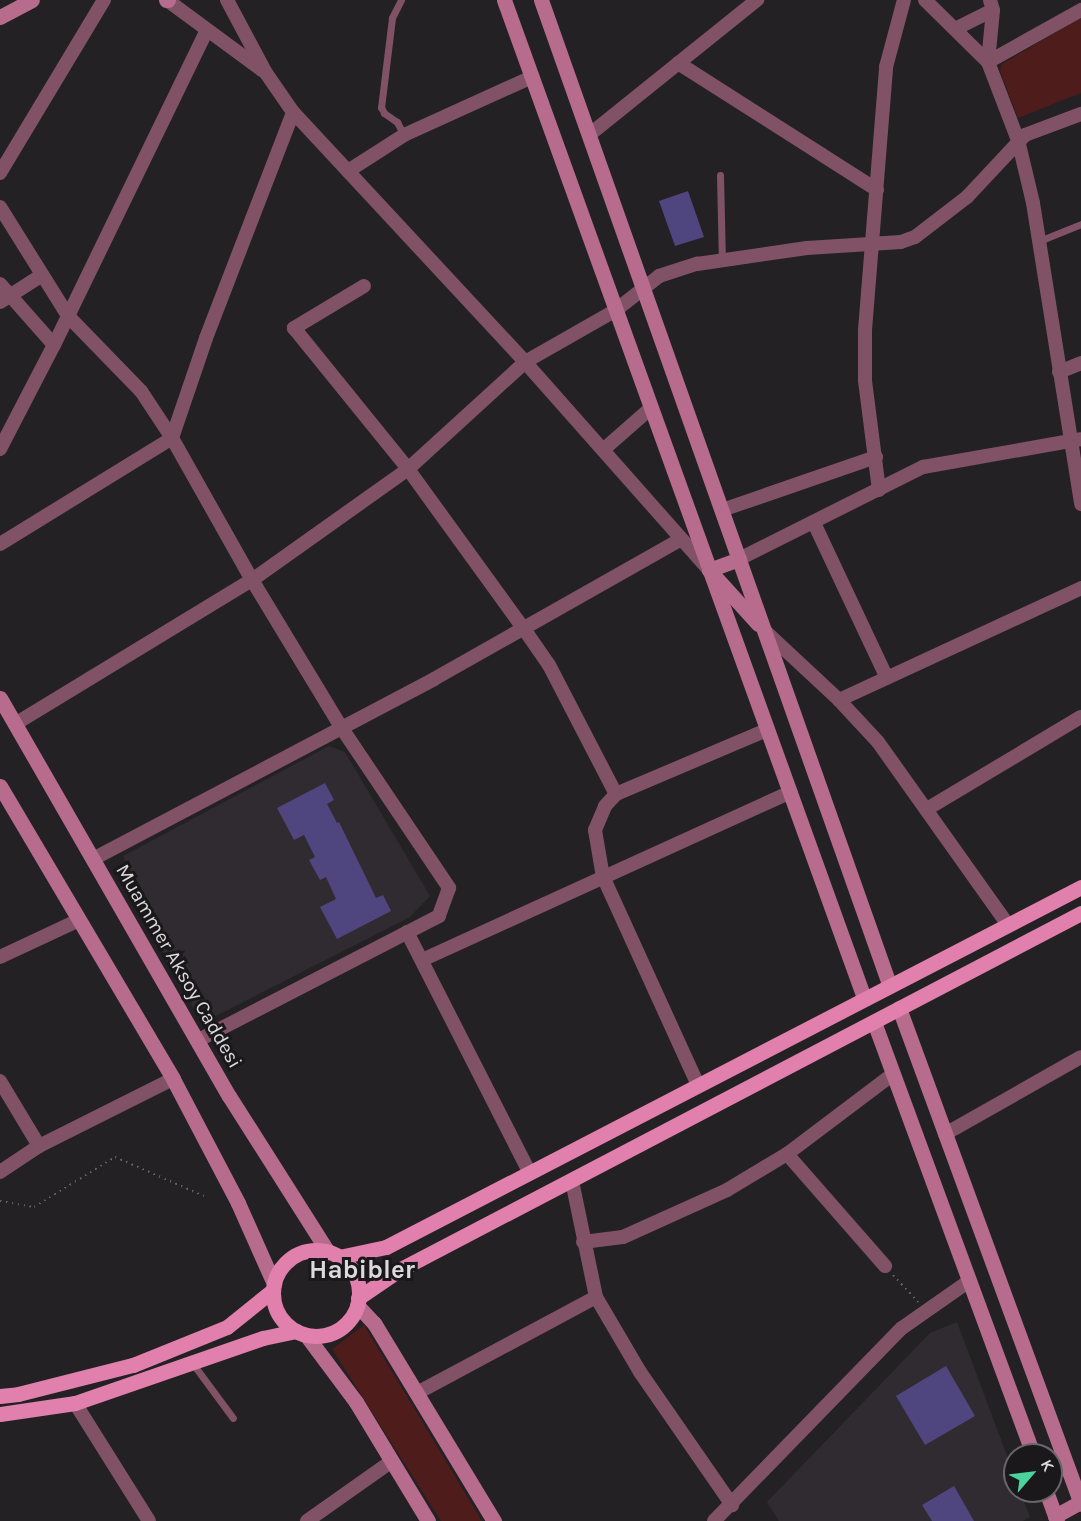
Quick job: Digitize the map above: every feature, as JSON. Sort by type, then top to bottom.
[{"type":"main road","points":[[0,1396],[18,1394],[133,1365],[227,1327],[274,1287],[282,1267],[291,1258],[315,1250],[333,1254],[386,1247],[889,984],[1081,887]]},
{"type":"main road","points":[[358,1301],[399,1270],[1081,913]]},
{"type":"main road","points":[[0,1414],[75,1403],[263,1338],[301,1333],[327,1335],[336,1331],[352,1317],[358,1301],[355,1275],[333,1254]]},
{"type":"main road","points":[[274,1287],[279,1314],[301,1333]]},
{"type":"street","points":[[0,17],[32,0]]},
{"type":"street","points":[[0,173],[104,0]]},
{"type":"street","points":[[167,0],[266,73]]},
{"type":"street","points":[[226,0],[266,73],[293,112],[525,362],[680,540],[764,630],[839,700],[878,742],[1008,925]]},
{"type":"street","points":[[504,0],[864,998]]},
{"type":"street","points":[[542,0],[889,984]]},
{"type":"street","points":[[589,135],[757,0]]},
{"type":"street","points":[[879,490],[865,380],[864,330],[886,67],[904,0]]},
{"type":"street","points":[[925,0],[988,62],[1018,140],[1039,241],[1059,372],[1075,440],[1081,504]]},
{"type":"street","points":[[955,29],[992,5]]},
{"type":"street","points":[[988,62],[992,5]]},
{"type":"street","points":[[988,62],[1081,10]]},
{"type":"street","points":[[0,449],[54,345],[207,30]]},
{"type":"street","points":[[678,63],[877,190]]},
{"type":"street","points":[[348,171],[404,135],[532,77]]},
{"type":"street","points":[[0,544],[172,438],[206,338],[293,112]]},
{"type":"street","points":[[15,724],[252,580],[408,469],[525,362],[616,310],[643,288],[674,269],[807,248],[901,242],[915,237],[967,197],[1012,151],[1018,140],[1025,135],[1081,114]]},
{"type":"street","points":[[0,207],[68,316],[141,391],[172,438],[252,580],[341,727],[449,888],[439,916],[197,1041]]},
{"type":"street","points":[[5,298],[42,275]]},
{"type":"street","points":[[0,284],[5,298],[54,345]]},
{"type":"street","points":[[364,286],[294,328],[408,469],[549,665],[616,795]]},
{"type":"street","points":[[1059,372],[1081,363]]},
{"type":"street","points":[[603,450],[651,408]]},
{"type":"street","points":[[709,570],[739,559],[814,523],[923,467],[1075,440]]},
{"type":"street","points":[[722,510],[876,457]]},
{"type":"street","points":[[814,523],[887,678]]},
{"type":"street","points":[[93,859],[524,629],[680,540]]},
{"type":"street","points":[[839,700],[1081,588]]},
{"type":"street","name":"Muammer Aksoy Caddesi","points":[[0,698],[197,1041],[333,1254]]},
{"type":"street","points":[[927,809],[1081,717]]},
{"type":"street","points":[[698,1085],[603,878],[595,830],[600,814],[616,795],[767,730]]},
{"type":"street","points":[[0,786],[173,1079],[238,1203],[274,1287]]},
{"type":"street","points":[[422,960],[790,792]]},
{"type":"street","points":[[0,957],[79,920]]},
{"type":"street","points":[[407,932],[530,1173]]},
{"type":"street","points":[[899,1008],[1081,1502],[1052,1519],[1049,1503]]},
{"type":"street","points":[[874,1022],[1028,1443]]},
{"type":"street","points":[[945,1134],[1081,1057]]},
{"type":"street","points":[[583,1242],[623,1237],[727,1190],[787,1154],[893,1074]]},
{"type":"street","points":[[0,1172],[39,1146],[173,1079]]},
{"type":"street","points":[[0,1081],[39,1146]]},
{"type":"street","points":[[787,1154],[885,1266]]},
{"type":"street","points":[[572,1181],[596,1297],[640,1372],[732,1505]]},
{"type":"street","points":[[714,1521],[902,1328],[969,1281]]},
{"type":"street","points":[[417,1393],[596,1297]]},
{"type":"street","points":[[358,1301],[374,1323],[494,1521]]},
{"type":"street","points":[[301,1333],[356,1402],[428,1521]]},
{"type":"street","points":[[75,1403],[149,1521]]},
{"type":"street","points":[[307,1521],[392,1461]]},
{"type":"lane","points":[[401,0],[392,18],[381,107],[384,113],[397,122],[404,135]]},
{"type":"lane","points":[[720,175],[722,260]]},
{"type":"lane","points":[[1039,241],[1081,224]]},
{"type":"lane","points":[[193,1364],[233,1418]]},
{"type":"path","points":[[0,1200],[33,1207],[115,1157],[204,1196]]},
{"type":"path","points":[[885,1266],[925,1310]]},
{"type":"shaded area","points":[[1081,18],[1081,93],[1018,118],[1000,71],[1002,64]]},
{"type":"shaded area","points":[[329,746],[345,752],[430,896],[410,917],[202,1023],[169,966],[123,856]]},
{"type":"shaded area","points":[[957,1322],[1003,1445],[1003,1503],[1025,1503],[1030,1517],[1023,1521],[779,1521],[767,1502],[930,1333]]},
{"type":"shaded area","points":[[364,1325],[482,1521],[441,1521],[332,1349]]},
{"type":"building","points":[[688,191],[704,237],[675,246],[659,201]]},
{"type":"building","points":[[325,783],[334,800],[327,804],[337,823],[339,822],[376,898],[383,895],[391,911],[337,939],[320,907],[336,899],[326,877],[320,880],[309,860],[315,857],[304,835],[294,840],[277,808]]},
{"type":"building","points":[[946,1366],[975,1416],[925,1445],[896,1396]]},
{"type":"building","points":[[954,1486],[974,1521],[932,1521],[922,1505]]},
{"type":"district","name":"Habibler","points":[[362,1270]]}]
